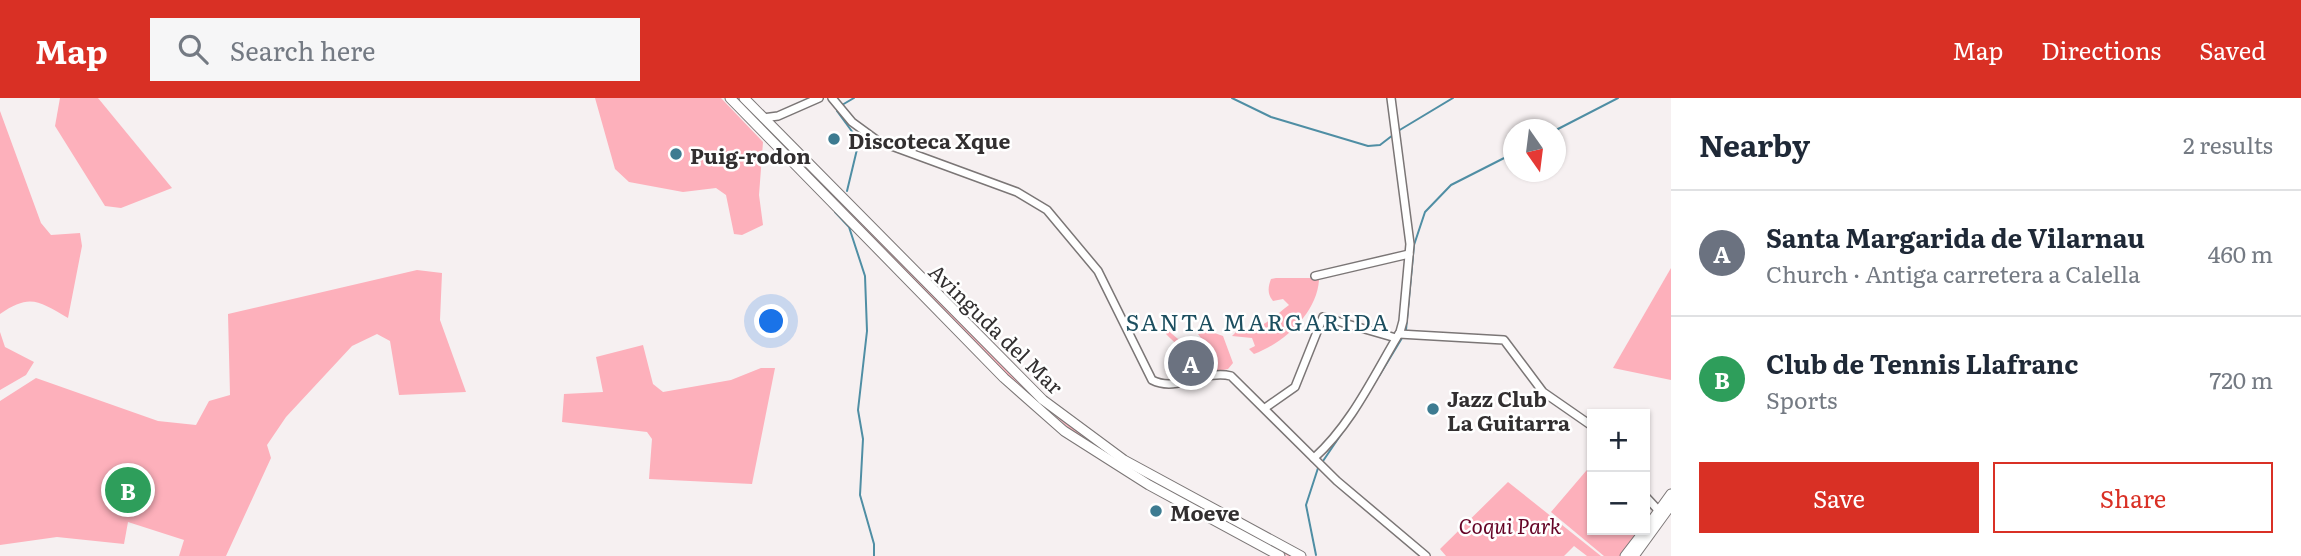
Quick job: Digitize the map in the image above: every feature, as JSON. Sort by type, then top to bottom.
[{"type":"main road","name":"Avinguda del Mar","points":[[730,98],[1004,378],[1064,431],[1149,485],[1280,556]]},
{"type":"main road","name":"Avinguda del Mar","points":[[744,98],[1043,400],[1124,460],[1301,556]]},
{"type":"main road","points":[[1650,523],[1671,495]]},
{"type":"main road","points":[[1634,556],[1671,505]]},
{"type":"main road","points":[[1625,556],[1641,535]]},
{"type":"street","points":[[763,118],[778,116],[819,98],[834,100],[860,129],[886,145],[1017,192],[1047,210],[1098,271],[1152,380],[1171,384],[1209,374],[1231,376],[1325,469],[1426,556]]},
{"type":"street","points":[[1315,459],[1334,440],[1348,420],[1403,321],[1409,254],[1391,98]]},
{"type":"street","points":[[778,116],[775,123],[779,134]]},
{"type":"street","points":[[1315,276],[1409,254]]},
{"type":"street","points":[[1265,408],[1295,387],[1324,317],[1397,336],[1504,340],[1536,386],[1587,422]]},
{"type":"street","points":[[1650,501],[1659,511]]},
{"type":"green space","points":[[60,98],[98,98],[172,188],[121,208],[105,206],[55,126]]},
{"type":"green space","points":[[595,98],[721,98],[763,142],[759,195],[763,225],[742,235],[734,234],[726,195],[716,188],[683,192],[629,182],[615,169]]},
{"type":"green space","points":[[734,98],[739,98],[831,189],[979,342],[1084,436],[1296,556],[1288,556],[1124,466],[1083,440],[1004,372]]},
{"type":"green space","points":[[0,111],[41,223],[51,235],[80,233],[82,246],[68,318],[34,302],[19,303],[0,314]]},
{"type":"green space","points":[[1671,268],[1671,380],[1613,368]]},
{"type":"green space","points":[[417,270],[442,273],[440,320],[466,392],[399,395],[390,341],[377,334],[352,346],[286,417],[267,445],[271,458],[226,556],[179,556],[184,540],[128,522],[124,544],[57,537],[0,545],[0,401],[36,378],[158,421],[196,425],[209,401],[230,395],[228,314]]},
{"type":"green space","points":[[1316,278],[1319,280],[1317,292],[1297,325],[1277,342],[1254,354],[1249,349],[1255,346],[1252,338],[1232,336],[1240,328],[1261,326],[1289,305],[1283,299],[1273,301],[1270,296],[1271,279]]},
{"type":"green space","points":[[1166,329],[1189,348],[1203,341],[1198,334],[1209,331],[1223,336],[1233,363],[1228,369],[1174,380],[1165,371],[1175,367],[1184,369],[1203,357],[1200,352],[1189,351],[1177,345],[1166,334]]},
{"type":"green space","points":[[0,332],[5,347],[34,362],[26,375],[0,390]]},
{"type":"green space","points":[[643,345],[653,384],[663,392],[731,380],[761,368],[775,368],[752,484],[649,479],[652,439],[647,432],[562,422],[564,394],[603,392],[596,357]]},
{"type":"green space","points":[[1587,470],[1587,535],[1637,535],[1622,556],[1604,556],[1551,512]]},
{"type":"green space","name":"Coqui Park","points":[[1508,482],[1601,556],[1587,556],[1574,546],[1564,556],[1446,556],[1440,549]]},
{"type":"waterway","points":[[842,105],[854,98]]},
{"type":"waterway","points":[[1232,98],[1271,117],[1368,146],[1380,145],[1393,135]]},
{"type":"waterway","points":[[1398,131],[1453,98]]},
{"type":"waterway","points":[[1566,125],[1618,98]]},
{"type":"waterway","points":[[837,111],[859,141],[847,191]]},
{"type":"waterway","points":[[1406,330],[1414,245],[1425,212],[1451,185],[1503,159]]},
{"type":"waterway","points":[[835,212],[849,227],[865,276],[867,331],[858,410],[863,439],[860,495],[874,544],[874,556]]},
{"type":"waterway","points":[[1379,376],[1402,338]]},
{"type":"waterway","points":[[1323,461],[1367,396]]},
{"type":"waterway","points":[[1316,555],[1306,505],[1319,465]]},
{"type":"place","name":"Discoteca Xque","points":[[834,139]]},
{"type":"place","name":"Puig-rodon","points":[[676,154]]},
{"type":"place","name":"Santa Margarida de Vilarnau","points":[[1191,363]]},
{"type":"place","name":"Jazz Club La Guitarra","points":[[1433,409]]},
{"type":"place","name":"Club de Tennis Llafranc","points":[[128,490]]},
{"type":"place","name":"Moeve","points":[[1156,511]]},
{"type":"district","name":"SANTA MARGARIDA","points":[[1258,321]]}]
